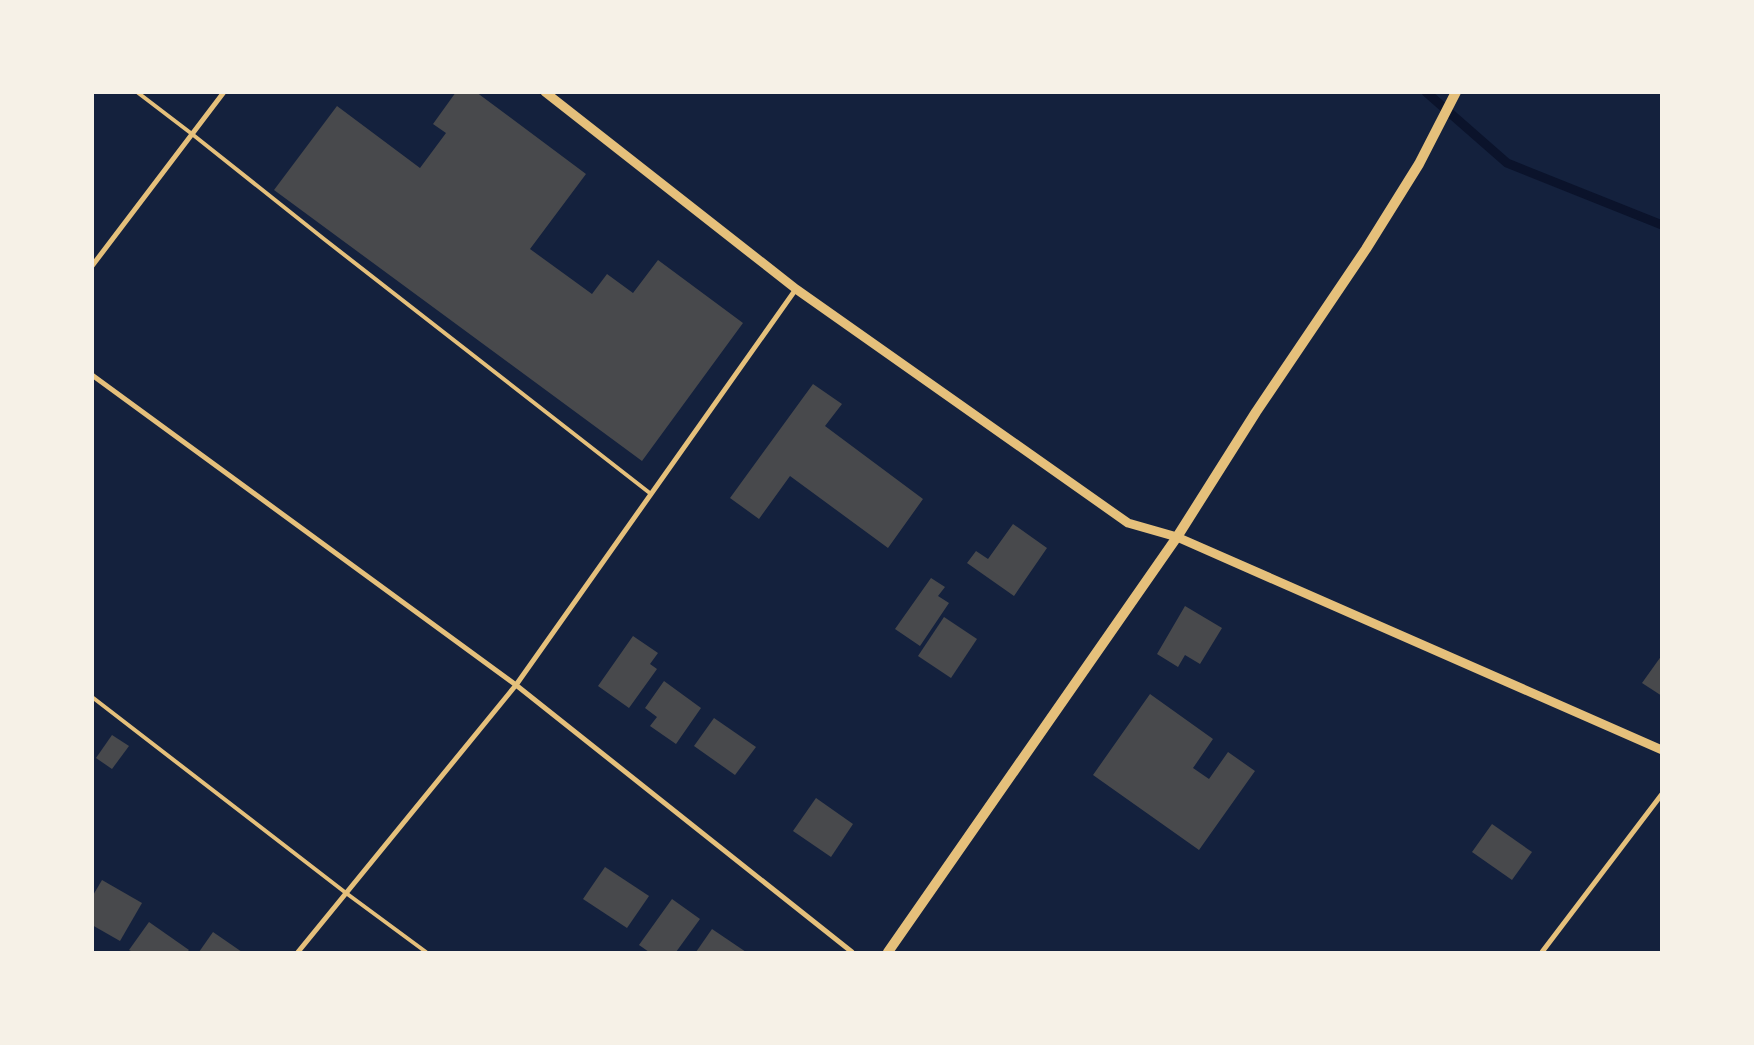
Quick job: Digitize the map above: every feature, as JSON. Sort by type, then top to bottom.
[{"type":"main road","points":[[888,952],[1177,537],[1256,412],[1366,249],[1419,164],[1456,92]]},
{"type":"street","points":[[92,266],[224,92]]},
{"type":"street","points":[[545,92],[796,290],[1128,523],[1177,537],[1662,750]]},
{"type":"street","points":[[298,952],[516,685],[796,290]]},
{"type":"street","points":[[92,374],[516,685],[852,952]]},
{"type":"street","points":[[1542,952],[1662,794]]},
{"type":"lane","points":[[136,92],[651,494]]},
{"type":"lane","points":[[92,697],[346,893],[426,952]]},
{"type":"building","points":[[456,92],[476,92],[586,174],[530,249],[592,294],[607,274],[633,293],[658,260],[743,323],[642,461],[274,190],[337,106],[420,168],[446,133],[433,124]]},
{"type":"building","points":[[813,384],[842,404],[825,426],[923,499],[888,548],[790,476],[759,519],[730,498]]},
{"type":"building","points":[[1013,524],[1047,548],[1014,596],[967,563],[976,551],[988,559]]},
{"type":"building","points":[[931,578],[945,587],[938,596],[949,603],[920,646],[895,629]]},
{"type":"building","points":[[1185,606],[1222,628],[1200,664],[1185,655],[1178,667],[1157,654]]},
{"type":"building","points":[[944,617],[977,639],[951,678],[918,656]]},
{"type":"building","points":[[633,636],[658,653],[650,664],[657,669],[629,708],[598,686]]},
{"type":"building","points":[[1662,655],[1662,696],[1642,683]]},
{"type":"building","points":[[664,681],[701,708],[676,744],[650,726],[657,717],[645,708]]},
{"type":"building","points":[[1150,694],[1213,739],[1193,768],[1209,779],[1228,752],[1255,771],[1199,850],[1093,775]]},
{"type":"building","points":[[714,718],[756,747],[735,775],[694,746]]},
{"type":"building","points":[[112,735],[129,746],[112,769],[96,758]]},
{"type":"building","points":[[816,798],[853,824],[831,857],[793,831]]},
{"type":"building","points":[[1492,824],[1532,852],[1512,880],[1472,852]]},
{"type":"building","points":[[605,867],[649,896],[627,928],[583,899]]},
{"type":"building","points":[[102,880],[142,903],[120,941],[92,925],[92,897]]},
{"type":"building","points":[[672,899],[700,919],[676,952],[649,952],[639,945]]},
{"type":"building","points":[[149,922],[189,950],[187,952],[133,952],[129,950]]},
{"type":"building","points":[[712,929],[746,952],[696,952]]},
{"type":"building","points":[[213,932],[242,952],[199,952]]},
{"type":"waterway","points":[[1426,92],[1507,163],[1662,225]]}]
